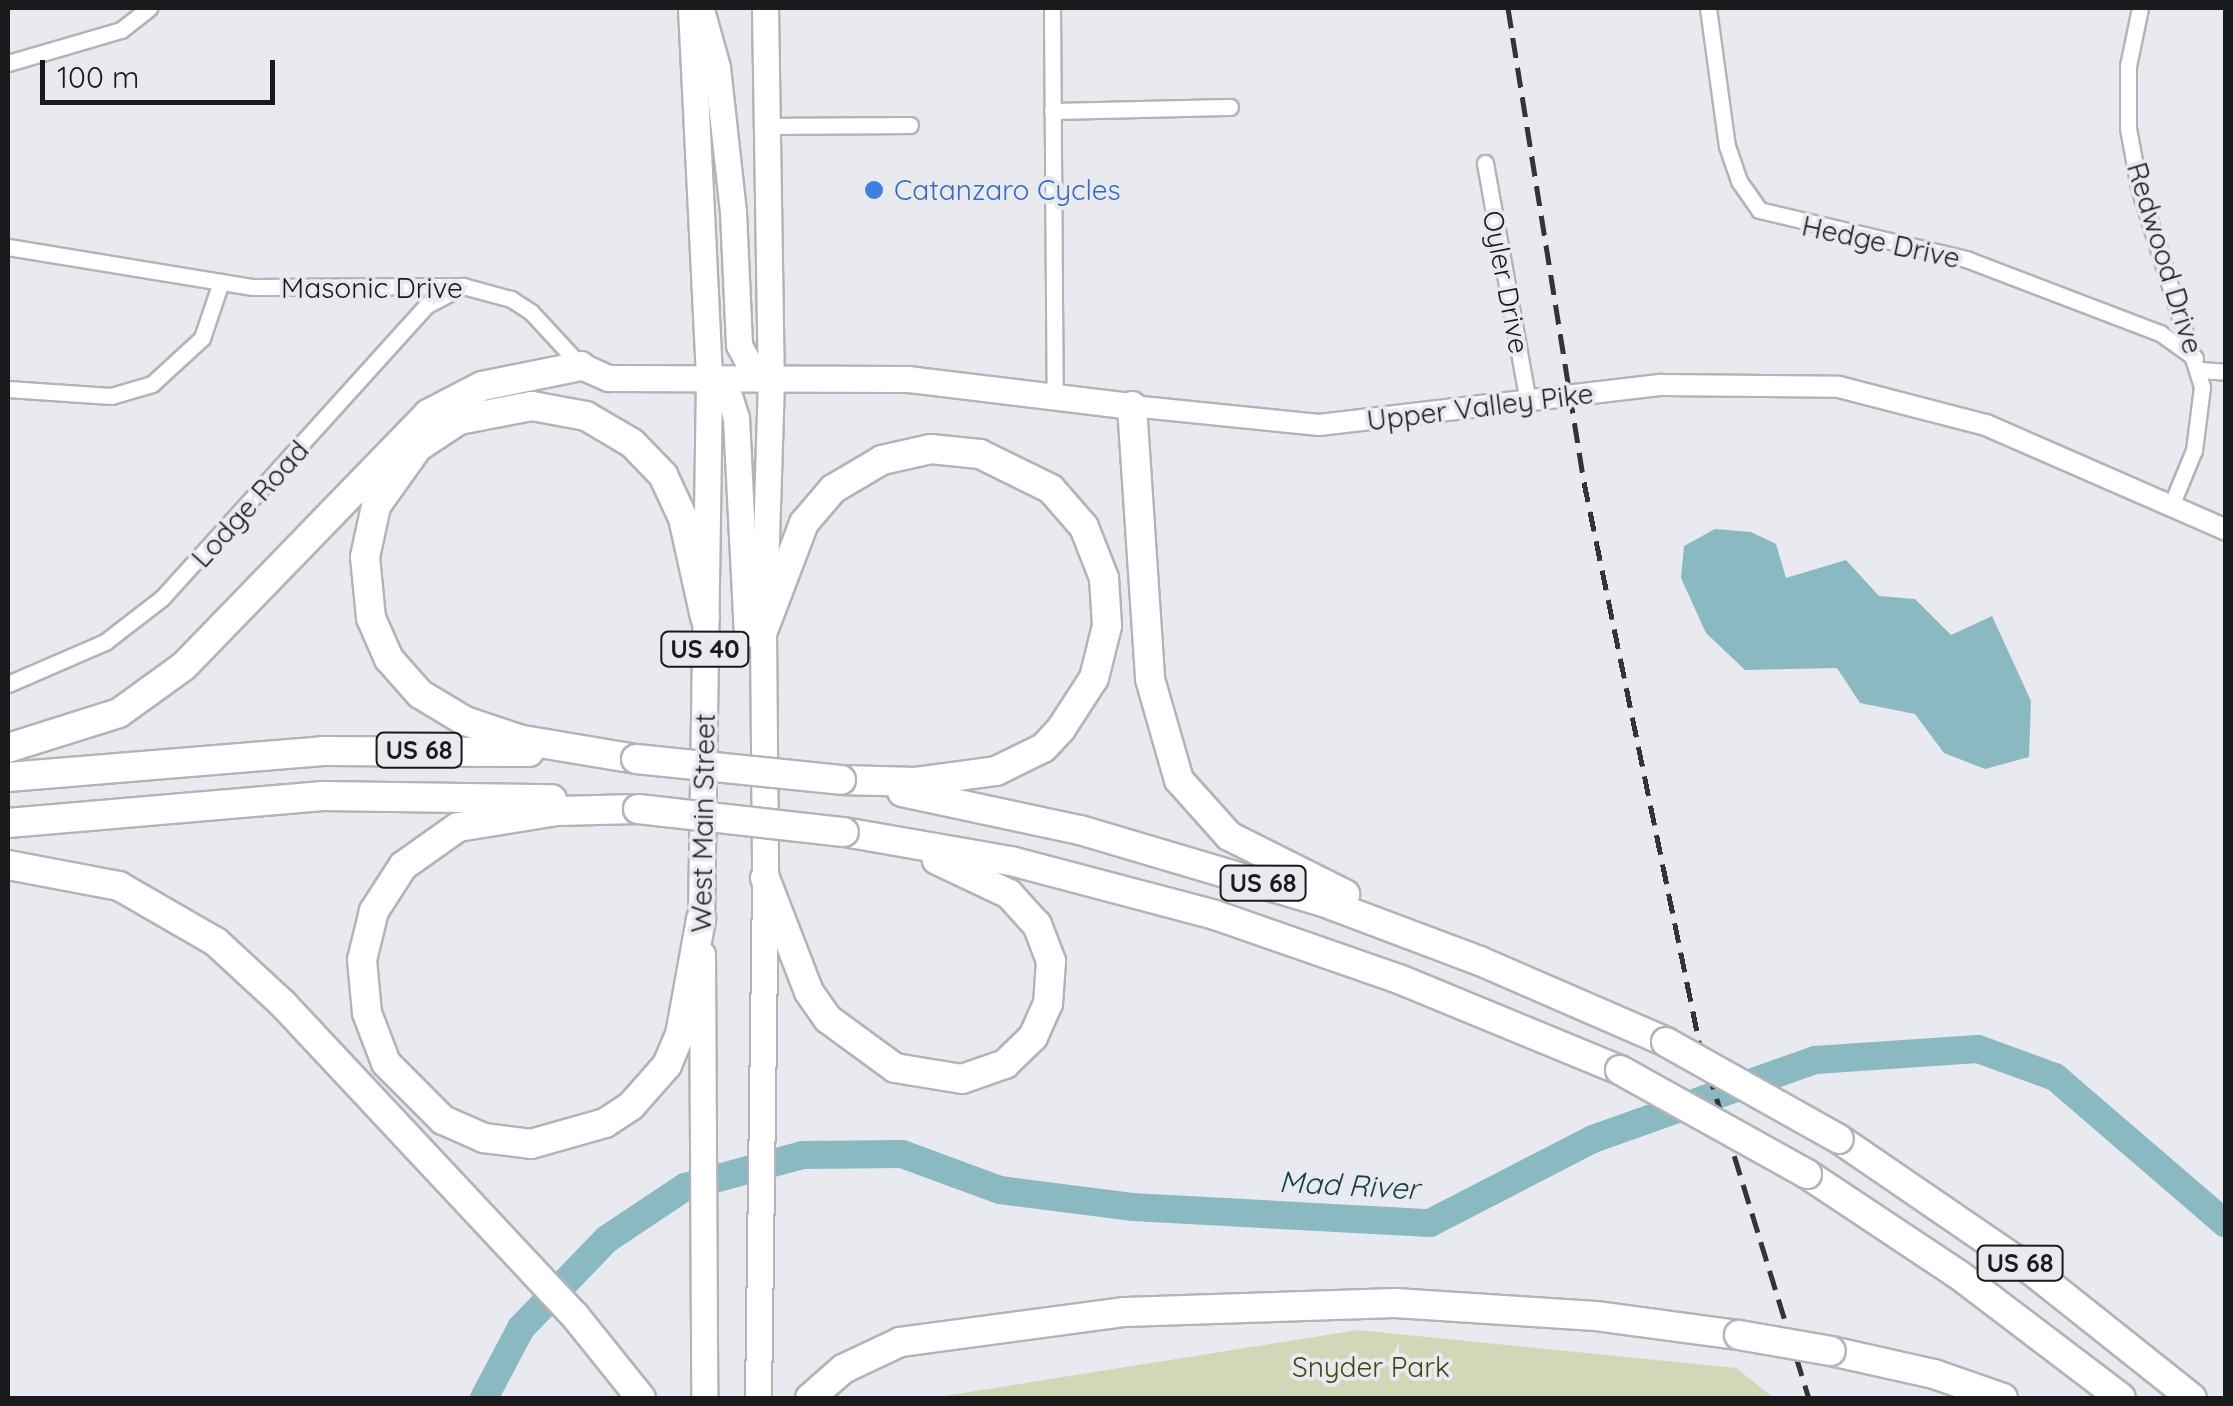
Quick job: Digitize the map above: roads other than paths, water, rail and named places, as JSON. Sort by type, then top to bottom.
[{"type":"highway","points":[[8,748],[106,719],[184,666],[428,414],[482,386],[581,366]]},
{"type":"highway","points":[[636,759],[522,740],[465,721],[402,676],[378,638],[365,580],[376,506],[418,447],[459,420],[532,406],[586,416],[632,442],[663,475],[684,518],[705,618]]},
{"type":"highway","points":[[1132,406],[1131,467],[1150,680],[1166,748],[1184,789],[1208,819],[1251,850],[1480,960]]},
{"type":"highway","points":[[763,631],[804,523],[833,489],[882,460],[931,449],[980,454],[1041,482],[1084,527],[1104,578],[1107,626],[1094,678],[1062,729],[1043,748],[996,771],[916,782],[842,780]]},
{"type":"highway","name":"US 68","points":[[8,777],[322,751],[636,759],[842,780],[1080,830],[1204,864],[1480,960],[1666,1042],[1839,1139],[2052,1286],[2192,1398]]},
{"type":"highway","name":"US 68","points":[[8,823],[343,796],[523,798],[844,832],[1011,861],[1214,916],[1399,979],[1620,1070],[1808,1174],[1958,1275],[2121,1398]]},
{"type":"highway","points":[[638,810],[557,811],[458,827],[403,866],[374,911],[362,960],[366,1013],[386,1063],[443,1120],[484,1138],[531,1144],[605,1123],[631,1106],[667,1065],[680,1035],[701,919]]},
{"type":"highway","points":[[766,878],[809,992],[844,1035],[918,1076],[962,1079],[1004,1064],[1033,1037],[1048,1004],[1051,962],[1038,925],[1009,894],[966,871],[844,832]]},
{"type":"highway","points":[[8,865],[119,886],[216,942],[510,1246],[607,1351],[641,1398]]},
{"type":"highway","points":[[810,1398],[842,1369],[900,1342],[1125,1312],[1395,1304],[1596,1316],[1739,1335],[1934,1374],[2002,1398]]},
{"type":"main road","name":"West Main Street","points":[[691,8],[709,380],[701,919],[704,1398]]},
{"type":"main road","points":[[701,8],[716,67],[733,212],[739,344],[751,368],[770,380]]},
{"type":"main road","name":"US 40","points":[[758,1398],[759,1088],[766,878],[763,631],[770,380],[765,8]]},
{"type":"main road","points":[[581,366],[608,378],[709,380],[730,399],[736,418],[747,652],[764,727]]},
{"type":"main road","name":"Upper Valley Pike","points":[[709,380],[908,379],[1132,406]]},
{"type":"street","points":[[8,63],[121,30],[148,8]]},
{"type":"street","points":[[1052,8],[1055,395]]},
{"type":"street","name":"Hedge Drive","points":[[1708,8],[1727,146],[1738,181],[1760,210],[1966,259],[2160,333],[2198,364]]},
{"type":"street","name":"Redwood Drive","points":[[2140,8],[2128,66],[2128,128],[2160,261],[2198,364],[2194,450],[2171,506]]},
{"type":"street","points":[[1052,110],[1230,107]]},
{"type":"street","points":[[767,126],[910,126]]},
{"type":"street","name":"Oyler Drive","points":[[1485,163],[1528,402]]},
{"type":"street","name":"Masonic Drive","points":[[8,248],[221,282],[463,286],[531,312],[581,366]]},
{"type":"street","points":[[8,389],[99,396],[152,384],[202,338],[221,282]]},
{"type":"street","name":"Lodge Road","points":[[8,684],[105,642],[162,598],[427,305],[463,286]]},
{"type":"street","points":[[2198,364],[2226,372]]},
{"type":"street","name":"Upper Valley Pike","points":[[1132,406],[1319,425],[1726,381],[1839,387],[1986,425],[2226,530]]},
{"type":"water","points":[[1715,529],[1751,532],[1776,544],[1786,578],[1846,560],[1879,596],[1915,599],[1951,635],[1992,616],[2031,701],[2029,757],[1985,769],[1944,753],[1915,714],[1860,703],[1837,668],[1745,670],[1706,633],[1681,578],[1684,546]]},
{"type":"waterway","name":"Mad River","points":[[484,1398],[521,1328],[607,1239],[685,1187],[803,1155],[902,1154],[1000,1190],[1132,1207],[1430,1223],[1593,1139],[1815,1060],[1978,1049],[2055,1077],[2226,1224]]},
{"type":"railway","points":[[1508,8],[1584,482],[1699,1041],[1809,1398]]},
{"type":"place","name":"Catanzaro Cycles","points":[[874,190]]},
{"type":"park label","name":"Snyder Park","points":[[1371,1367]]}]
